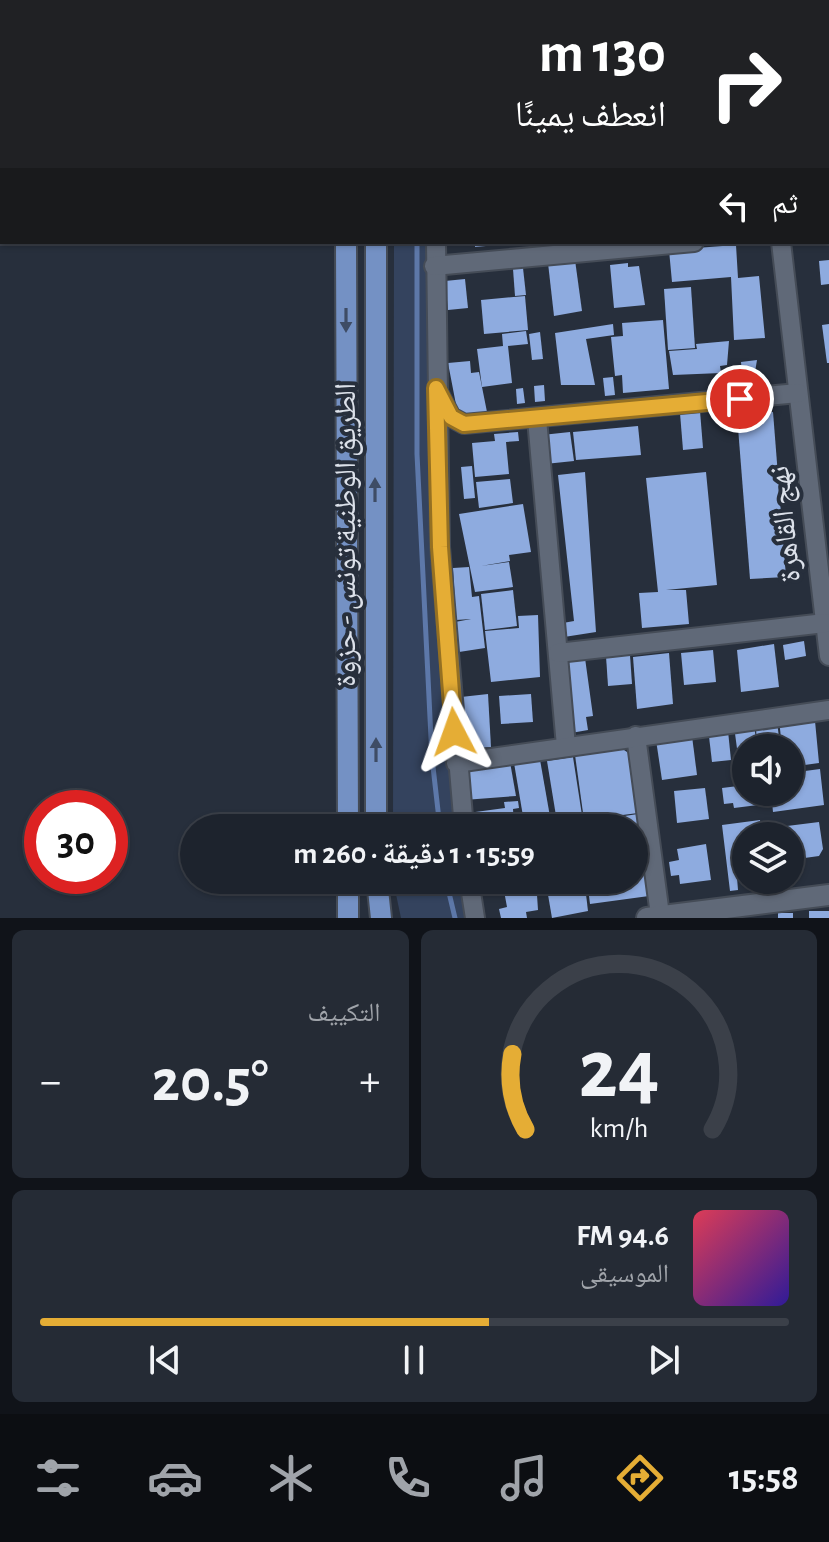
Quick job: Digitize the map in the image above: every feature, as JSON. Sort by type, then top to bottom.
[{"type":"main road","name":"الطريق الوطنية تونس - حزوة","points":[[346,244],[348,814]]},
{"type":"main road","name":"الطريق الوطنية تونس - حزوة","points":[[376,244],[376,814]]},
{"type":"main road","points":[[348,674],[376,673]]},
{"type":"main road","points":[[348,894],[348,918]]},
{"type":"main road","points":[[378,894],[381,918]]},
{"type":"street","points":[[436,244],[440,547],[462,814]]},
{"type":"street","points":[[434,266],[672,244]]},
{"type":"street","name":"نهج القاهرة","points":[[781,244],[798,393],[820,494],[829,656]]},
{"type":"street","points":[[436,388],[451,417],[459,423],[537,419],[798,393]]},
{"type":"street","points":[[537,419],[566,746]]},
{"type":"street","points":[[558,653],[825,623]]},
{"type":"street","points":[[456,763],[829,710]]},
{"type":"street","points":[[636,736],[653,916],[736,913],[829,895]]},
{"type":"street","points":[[471,894],[475,918]]},
{"type":"shaded area","points":[[394,244],[430,244],[427,415],[449,766],[456,814],[393,814]]},
{"type":"shaded area","points":[[396,894],[467,894],[472,918],[401,918]]},
{"type":"building","points":[[475,244],[508,244],[475,247]]},
{"type":"building","points":[[736,245],[738,278],[759,276],[765,338],[734,340],[731,277],[672,282],[669,250]]},
{"type":"building","points":[[575,260],[582,311],[554,316],[548,263]]},
{"type":"building","points":[[829,260],[829,284],[821,285],[819,261]]},
{"type":"building","points":[[628,263],[628,267],[639,266],[645,305],[614,308],[610,265]]},
{"type":"building","points":[[523,268],[526,295],[515,296],[513,269]]},
{"type":"building","points":[[465,279],[468,308],[448,310],[445,281]]},
{"type":"building","points":[[691,287],[695,348],[668,350],[664,289]]},
{"type":"building","points":[[525,296],[528,330],[484,334],[481,300]]},
{"type":"building","points":[[663,320],[669,389],[623,393],[622,375],[615,376],[611,337],[623,336],[622,323]]},
{"type":"building","points":[[613,324],[614,335],[586,339],[595,385],[561,385],[555,333]]},
{"type":"building","points":[[829,324],[829,363],[827,363],[822,325]]},
{"type":"building","points":[[526,331],[528,344],[508,346],[512,383],[482,387],[477,349],[503,346],[502,334]]},
{"type":"building","points":[[540,332],[543,359],[532,360],[529,334]]},
{"type":"building","points":[[729,341],[727,365],[720,366],[721,373],[673,375],[669,351],[697,349],[696,344]]},
{"type":"building","points":[[757,360],[755,372],[742,373],[741,362]]},
{"type":"building","points":[[470,361],[471,373],[479,372],[487,412],[458,415],[448,363]]},
{"type":"building","points":[[613,377],[615,395],[605,396],[603,378]]},
{"type":"building","points":[[544,385],[545,401],[535,402],[534,386]]},
{"type":"building","points":[[523,388],[525,403],[517,404],[516,389]]},
{"type":"building","points":[[700,411],[703,448],[683,450],[680,413]]},
{"type":"building","points":[[773,412],[786,577],[750,579],[737,415]]},
{"type":"building","points":[[638,426],[641,455],[576,460],[573,432]]},
{"type":"building","points":[[518,432],[519,441],[506,442],[509,474],[475,477],[472,443],[495,441],[494,434]]},
{"type":"building","points":[[570,432],[574,461],[545,464],[542,435]]},
{"type":"building","points":[[472,466],[475,498],[464,499],[461,467]]},
{"type":"building","points":[[585,472],[596,632],[564,637],[563,623],[574,621],[558,475]]},
{"type":"building","points":[[706,472],[717,585],[666,590],[686,590],[689,624],[642,628],[639,593],[658,592],[646,478]]},
{"type":"building","points":[[510,479],[513,503],[479,508],[476,482]]},
{"type":"building","points":[[523,504],[531,552],[509,555],[510,561],[481,566],[509,562],[513,587],[475,592],[459,514]]},
{"type":"building","points":[[469,567],[472,597],[479,596],[485,648],[459,652],[455,622],[471,619],[456,620],[453,568]]},
{"type":"building","points":[[513,590],[517,626],[485,630],[481,594]]},
{"type":"building","points":[[538,615],[540,677],[491,682],[485,631],[519,628],[518,616]]},
{"type":"building","points":[[804,641],[806,656],[785,660],[783,645]]},
{"type":"building","points":[[774,644],[779,687],[741,692],[737,650]]},
{"type":"building","points":[[713,650],[716,682],[684,685],[681,653]]},
{"type":"building","points":[[669,653],[673,704],[637,709],[633,657]]},
{"type":"building","points":[[630,655],[632,684],[608,686],[606,656]]},
{"type":"building","points":[[585,658],[593,716],[586,717],[588,730],[571,733],[561,661]]},
{"type":"building","points":[[488,694],[491,747],[462,749],[461,697]]},
{"type":"building","points":[[531,694],[533,722],[501,724],[499,696]]},
{"type":"building","points":[[809,711],[815,721],[819,763],[804,765],[804,734],[781,734],[779,719]]},
{"type":"building","points":[[777,722],[779,734],[756,734],[756,730]]},
{"type":"building","points":[[754,724],[755,734],[735,734],[734,726]]},
{"type":"building","points":[[708,728],[728,731],[731,760],[712,762]]},
{"type":"building","points":[[692,736],[697,775],[662,780],[656,740]]},
{"type":"building","points":[[621,748],[630,754],[638,813],[583,814],[575,755]]},
{"type":"building","points":[[539,754],[550,814],[523,814],[514,763]]},
{"type":"building","points":[[573,757],[582,814],[556,814],[547,761]]},
{"type":"building","points":[[510,762],[516,796],[464,800],[461,769]]},
{"type":"building","points":[[820,769],[824,805],[773,812],[772,806],[804,806],[804,771]]},
{"type":"building","points":[[732,787],[732,803],[724,804],[722,788]]},
{"type":"building","points":[[705,788],[709,819],[677,823],[674,791]]},
{"type":"building","points":[[518,801],[519,808],[513,809],[513,814],[468,814],[505,808],[504,802]]},
{"type":"building","points":[[819,822],[823,849],[819,856],[804,858],[804,824]]},
{"type":"building","points":[[732,824],[732,891],[730,891],[722,825]]},
{"type":"building","points":[[706,844],[711,880],[680,884],[679,875],[671,876],[669,862],[679,860],[677,849]]},
{"type":"building","points":[[648,889],[649,896],[590,904],[589,894],[648,894]]},
{"type":"building","points":[[505,894],[537,894],[538,910],[526,912],[527,918],[501,918],[499,909],[507,907]]},
{"type":"building","points":[[548,894],[586,894],[588,911],[552,918]]},
{"type":"building","points":[[809,911],[829,911],[829,918],[809,918]]},
{"type":"building","points":[[778,913],[793,913],[793,918],[778,918]]},
{"type":"waterway","points":[[417,244],[417,454],[432,758],[438,814]]},
{"type":"waterway","points":[[449,894],[455,918]]},
{"type":"route","points":[[454,732],[440,547],[436,388],[454,422],[464,424],[740,399]]}]
